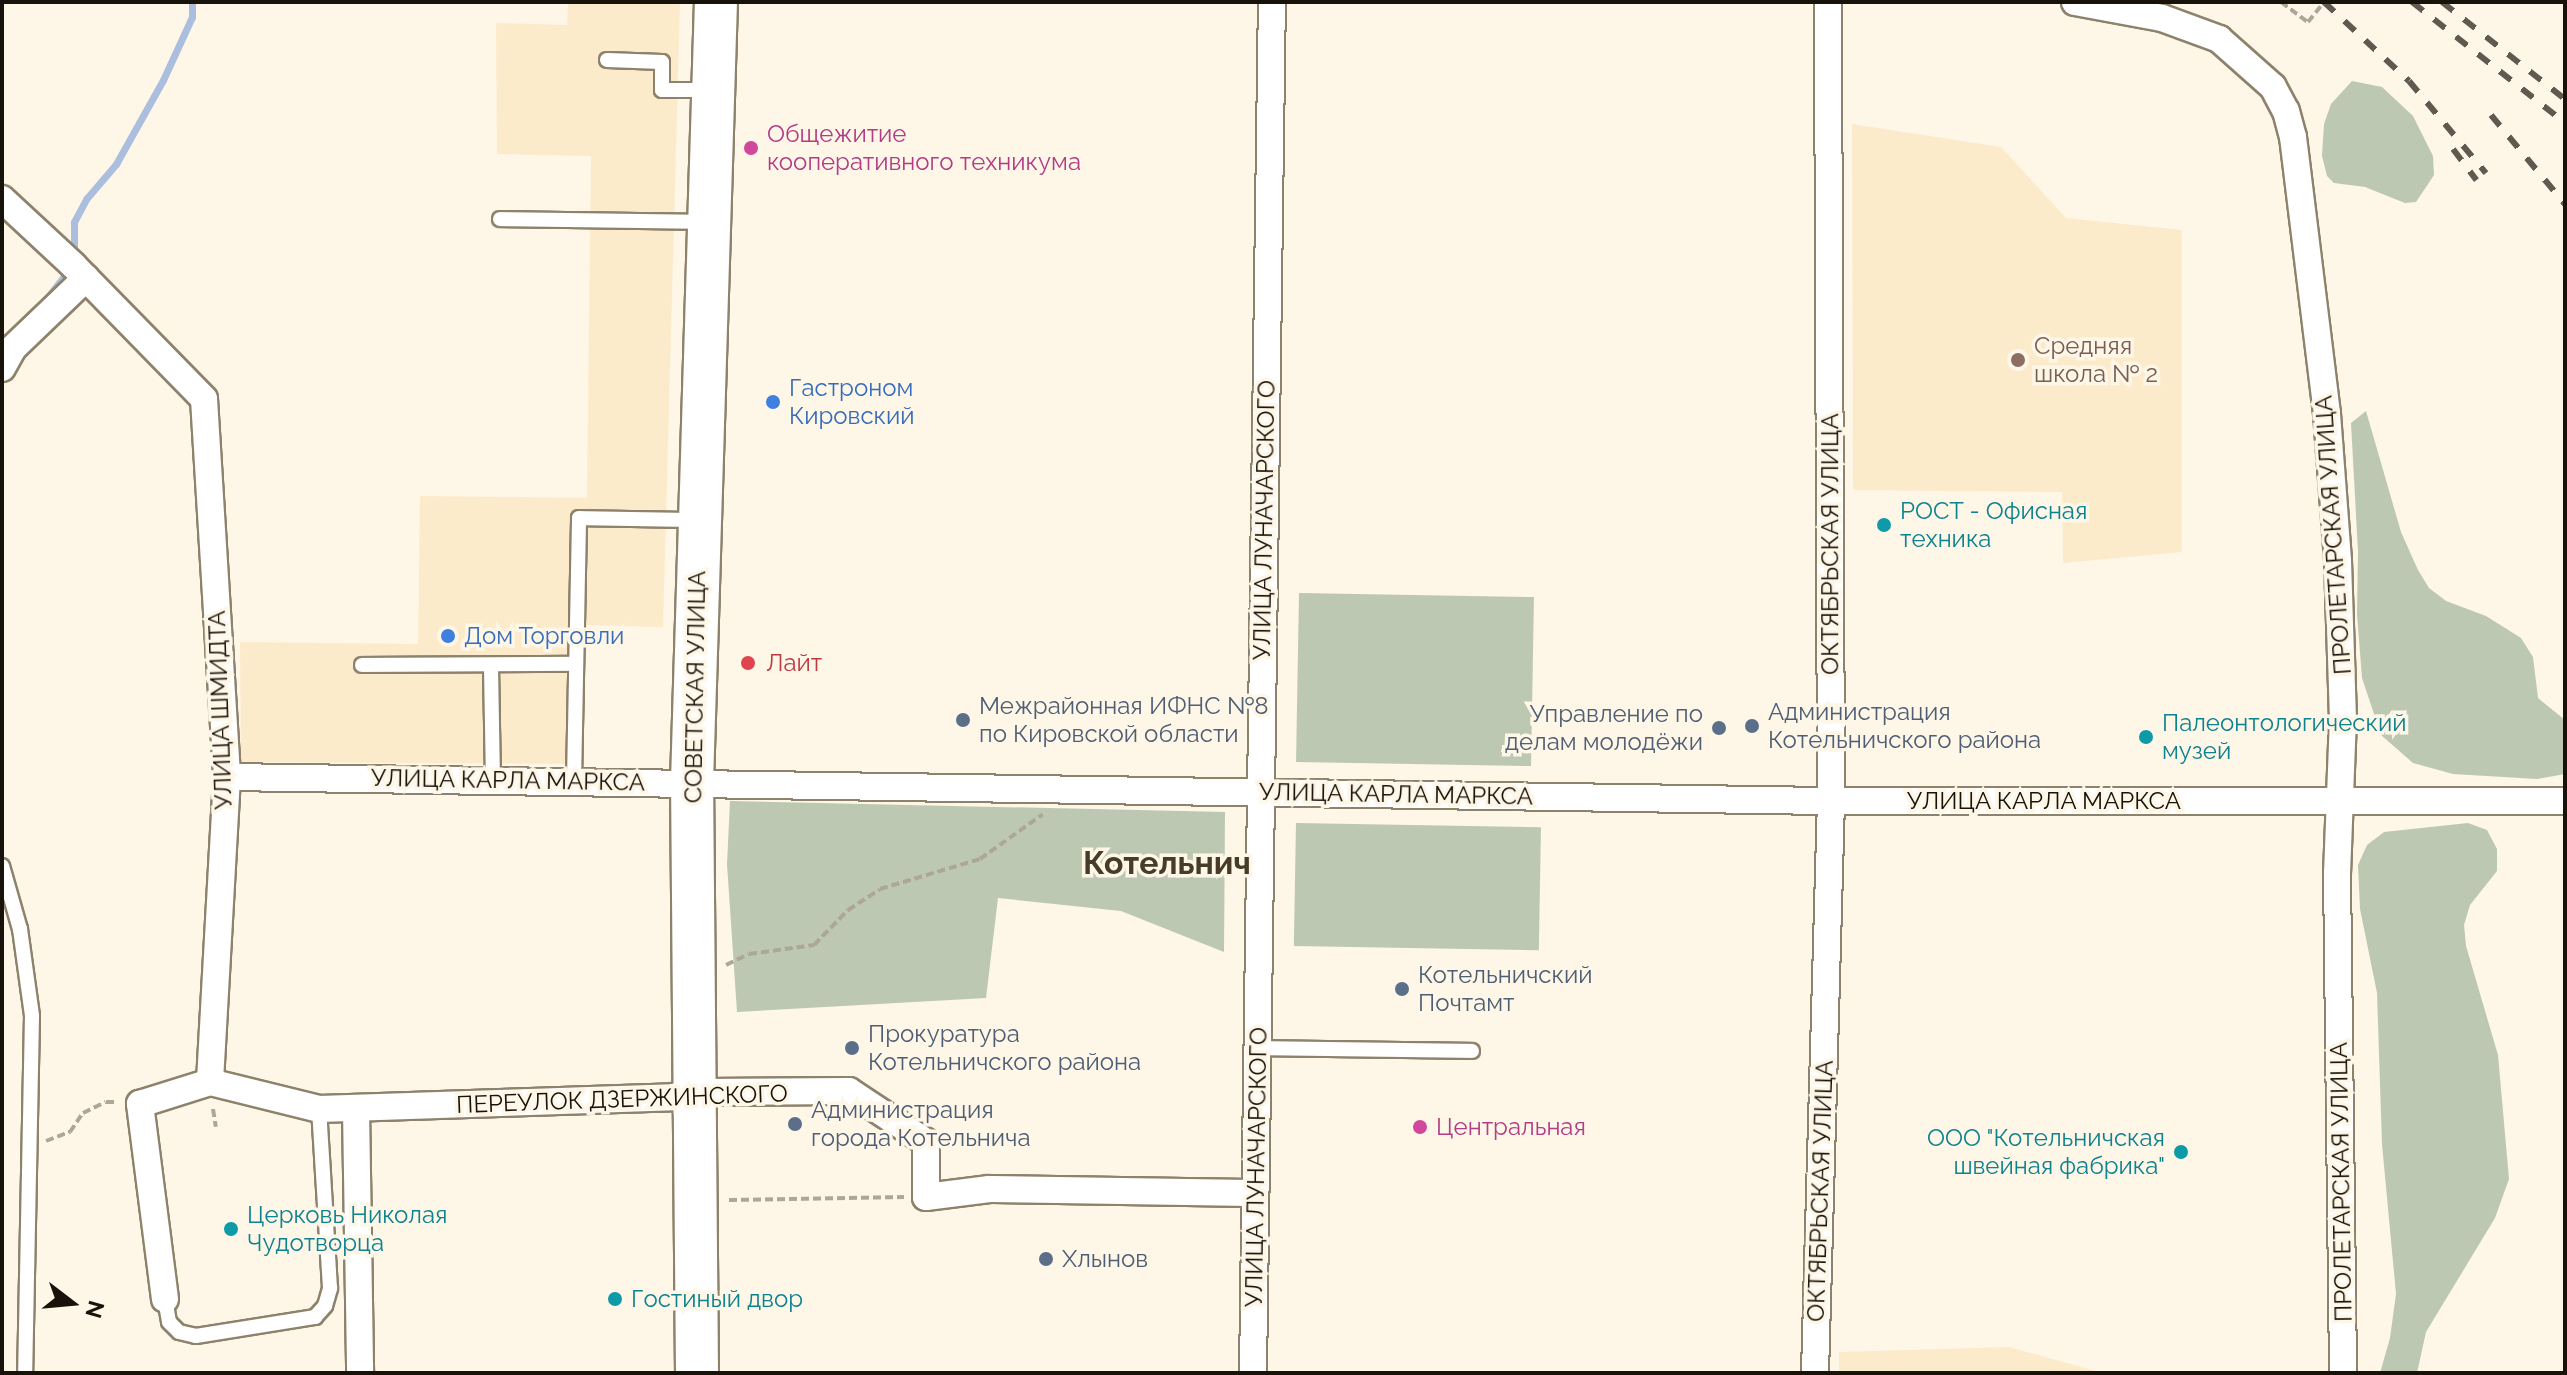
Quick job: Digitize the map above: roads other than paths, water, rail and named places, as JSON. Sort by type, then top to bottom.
[{"type":"main road","name":"СОВЕТСКАЯ УЛИЦА","points":[[697,1373],[692,782],[716,2]]},
{"type":"street","name":"УЛИЦА ЛУНАЧАРСКОГО","points":[[1253,1373],[1272,2]]},
{"type":"street","name":"ОКТЯБРЬСКАЯ УЛИЦА","points":[[1815,1373],[1831,801],[1828,2]]},
{"type":"street","name":"ПРОЛЕТАРСКАЯ УЛИЦА","points":[[2075,2],[2192,27],[2219,39],[2273,87],[2286,111],[2293,137],[2329,440],[2342,674],[2339,802],[2343,1373]]},
{"type":"street","name":"УЛИЦА ШМИДТА","points":[[2,199],[86,278],[204,399],[227,777],[210,1082]]},
{"type":"street","points":[[2,368],[13,348],[86,278]]},
{"type":"street","name":"УЛИЦА КАРЛА МАРКСА","points":[[227,777],[1831,801],[2565,801]]},
{"type":"street","points":[[165,1299],[140,1104],[210,1082]]},
{"type":"street","name":"ПЕРЕУЛОК ДЗЕРЖИНСКОГО","points":[[210,1082],[319,1109],[673,1097],[693,1092],[849,1091],[926,1142],[926,1197],[989,1189],[1254,1193]]},
{"type":"street","points":[[356,1109],[360,1373]]},
{"type":"lane","points":[[607,60],[662,62],[662,90],[712,90]]},
{"type":"lane","points":[[500,219],[707,222]]},
{"type":"lane","points":[[574,781],[579,518],[699,520]]},
{"type":"lane","points":[[362,665],[491,667],[576,664]]},
{"type":"lane","points":[[491,667],[493,780]]},
{"type":"lane","points":[[2,866],[20,929],[32,1016],[25,1373]]},
{"type":"lane","points":[[1258,1048],[1472,1051]]},
{"type":"lane","points":[[165,1299],[169,1322],[179,1332],[196,1336],[315,1317],[325,1306],[330,1288],[319,1109]]},
{"type":"waterway","points":[[74,255],[74,222],[87,198],[116,164],[163,80],[192,17],[192,2]]},
{"type":"waterway","points":[[47,298],[69,270]]},
{"type":"railway","points":[[2324,2],[2409,81],[2486,173]]},
{"type":"railway","points":[[2412,2],[2565,123]]},
{"type":"railway","points":[[2442,2],[2565,99]]},
{"type":"railway","points":[[2491,115],[2565,204]]},
{"type":"railway","points":[[2453,149],[2476,180]]},
{"type":"place","name":"Общежитие кооперативного техникума","points":[[751,148]]},
{"type":"place","name":"Средняя школа № 2","points":[[2018,360]]},
{"type":"place","name":"Гастроном Кировский","points":[[773,402]]},
{"type":"place","name":"РОСТ - Офисная техника","points":[[1884,525]]},
{"type":"place","name":"Дом Торговли","points":[[448,636]]},
{"type":"place","name":"Лайт","points":[[748,663]]},
{"type":"place","name":"Межрайонная ИФНС №8 по Кировской области","points":[[963,720]]},
{"type":"place","name":"Администрация Котельничского района","points":[[1752,726]]},
{"type":"place","name":"Управление по делам молодёжи","points":[[1719,728]]},
{"type":"place","name":"Палеонтологический музей","points":[[2146,737]]},
{"type":"place","name":"Котельничский Почтамт","points":[[1402,989]]},
{"type":"place","name":"Прокуратура Котельничского района","points":[[852,1048]]},
{"type":"place","name":"Администрация города Котельнича","points":[[795,1124]]},
{"type":"place","name":"Центральная","points":[[1420,1127]]},
{"type":"place","name":"ООО \"Котельничская швейная фабрика\"","points":[[2181,1152]]},
{"type":"place","name":"Церковь Николая Чудотворца","points":[[231,1229]]},
{"type":"place","name":"Хлынов","points":[[1046,1259]]},
{"type":"place","name":"Гостиный двор","points":[[615,1299]]},
{"type":"district","name":"Котельнич","points":[[1167,863]]}]
